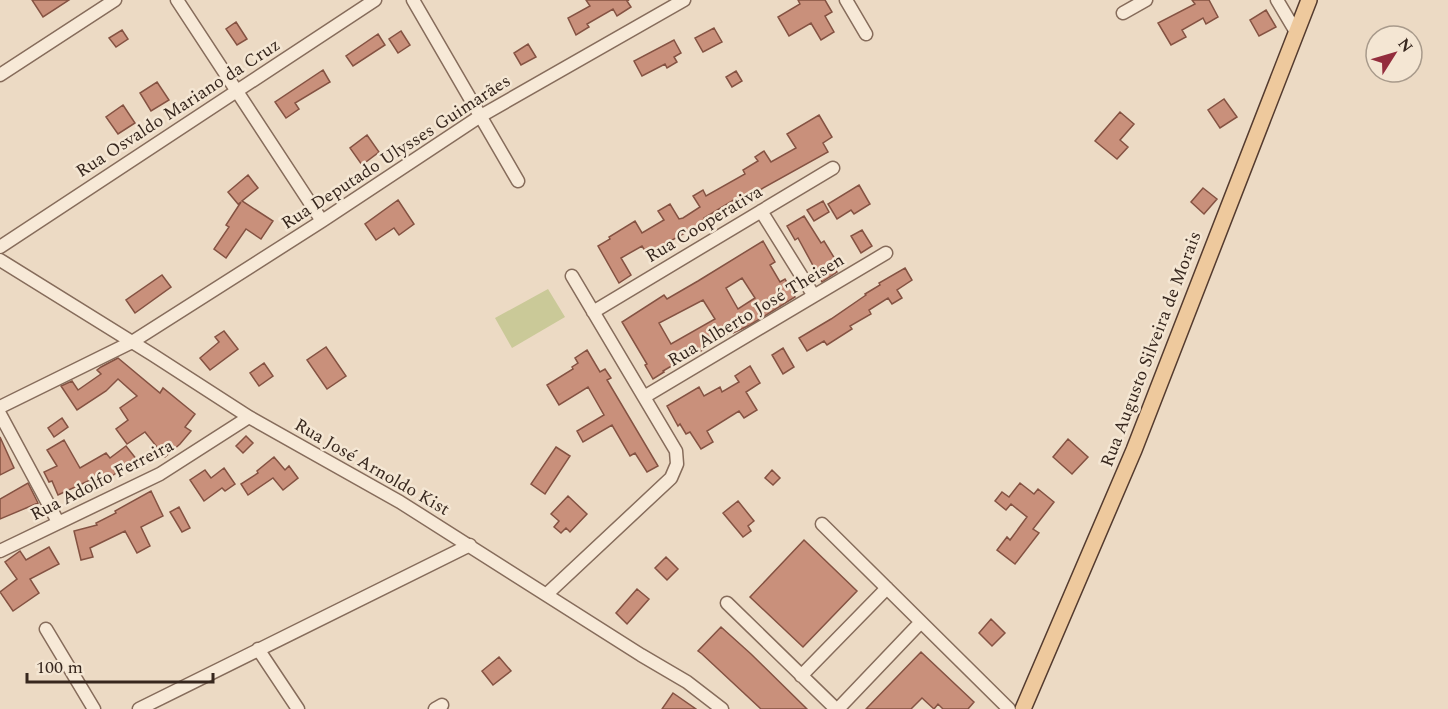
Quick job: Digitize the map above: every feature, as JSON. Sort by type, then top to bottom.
[{"type":"main road","name":"Rua Augusto Silveira de Morais","points":[[1023,709],[1134,450],[1309,0]]},
{"type":"street","points":[[0,75],[115,0]]},
{"type":"street","points":[[177,0],[322,221]]},
{"type":"street","name":"Rua Osvaldo Mariano da Cruz","points":[[0,247],[375,0]]},
{"type":"street","points":[[413,0],[518,181]]},
{"type":"street","name":"Rua Deputado Ulysses Guimarães","points":[[0,407],[132,342],[480,117],[684,0]]},
{"type":"street","points":[[846,0],[866,34]]},
{"type":"street","points":[[1123,13],[1146,0]]},
{"type":"street","points":[[1277,0],[1296,32]]},
{"type":"street","name":"Rua Cooperativa","points":[[593,312],[833,168]]},
{"type":"street","points":[[761,211],[814,296]]},
{"type":"street","name":"Rua Alberto José Theisen","points":[[644,397],[886,253]]},
{"type":"street","name":"Rua José Arnoldo Kist","points":[[0,261],[249,417],[400,502],[470,545],[641,656],[687,682],[722,709]]},
{"type":"street","points":[[547,594],[671,478],[677,464],[676,451],[572,276]]},
{"type":"street","points":[[0,414],[58,522]]},
{"type":"street","name":"Rua Adolfo Ferreira","points":[[0,551],[160,474],[249,417]]},
{"type":"street","points":[[822,524],[1009,709]]},
{"type":"street","points":[[139,709],[470,545]]},
{"type":"street","points":[[801,676],[887,588]]},
{"type":"street","points":[[727,603],[837,709],[920,623]]},
{"type":"street","points":[[46,629],[94,709]]},
{"type":"street","points":[[258,649],[298,709]]},
{"type":"shaded area","points":[[548,289],[565,317],[512,348],[495,318]]},
{"type":"building","points":[[32,0],[69,0],[43,17]]},
{"type":"building","points":[[586,0],[629,0],[627,1],[631,7],[617,16],[613,9],[587,24],[589,27],[576,35],[568,18],[590,6]]},
{"type":"building","points":[[798,0],[825,0],[832,12],[825,16],[834,32],[821,40],[811,23],[789,36],[778,17],[800,4]]},
{"type":"building","points":[[1192,0],[1209,0],[1218,17],[1206,24],[1203,18],[1182,30],[1186,37],[1171,45],[1158,23],[1195,4]]},
{"type":"building","points":[[1266,10],[1276,27],[1259,36],[1250,20]]},
{"type":"building","points":[[236,22],[247,39],[237,45],[226,29]]},
{"type":"building","points":[[714,28],[722,42],[703,52],[695,38]]},
{"type":"building","points":[[122,30],[128,39],[116,47],[109,38]]},
{"type":"building","points":[[401,31],[410,45],[398,53],[389,39]]},
{"type":"building","points":[[378,34],[385,45],[353,66],[346,56]]},
{"type":"building","points":[[674,40],[681,53],[674,57],[677,62],[667,68],[665,64],[642,76],[634,61]]},
{"type":"building","points":[[528,44],[536,57],[521,65],[514,53]]},
{"type":"building","points":[[323,70],[330,82],[295,103],[299,109],[286,118],[275,102]]},
{"type":"building","points":[[736,71],[742,81],[732,87],[726,77]]},
{"type":"building","points":[[157,82],[169,100],[151,111],[140,93]]},
{"type":"building","points":[[1224,99],[1237,117],[1220,128],[1208,110]]},
{"type":"building","points":[[123,105],[135,123],[118,134],[106,117]]},
{"type":"building","points":[[1120,112],[1134,124],[1120,140],[1128,147],[1117,159],[1095,141]]},
{"type":"building","points":[[819,115],[832,137],[823,143],[828,152],[756,192],[739,200],[737,198],[704,218],[709,227],[696,235],[692,229],[647,254],[642,246],[621,258],[631,275],[619,283],[598,246],[635,221],[642,233],[664,220],[658,211],[670,204],[679,219],[683,218],[700,207],[693,196],[703,190],[706,196],[745,174],[743,170],[758,161],[755,157],[764,151],[771,162],[796,148],[787,134]]},
{"type":"building","points":[[367,135],[379,152],[362,165],[350,148]]},
{"type":"building","points":[[248,175],[258,188],[242,201],[273,221],[261,239],[246,229],[226,258],[214,249],[229,227],[226,225],[241,202],[238,204],[228,192]]},
{"type":"building","points":[[859,185],[870,204],[854,214],[851,210],[837,219],[828,204]]},
{"type":"building","points":[[1203,188],[1217,199],[1204,214],[1191,202]]},
{"type":"building","points":[[398,200],[414,224],[399,235],[394,228],[376,240],[365,224]]},
{"type":"building","points":[[823,201],[829,212],[814,221],[807,210]]},
{"type":"building","points":[[804,216],[821,243],[824,241],[838,264],[834,267],[837,272],[822,282],[798,238],[795,240],[787,226]]},
{"type":"building","points":[[862,230],[872,246],[861,253],[851,236]]},
{"type":"building","points":[[763,241],[775,262],[770,265],[780,282],[785,279],[795,297],[750,325],[733,333],[732,331],[701,351],[700,349],[653,379],[645,365],[647,364],[622,322],[664,295],[667,299]],"holes":[[[742,278],[755,298],[738,309],[726,288]],[[703,300],[715,319],[671,344],[659,323]]]},
{"type":"building","points":[[905,268],[912,280],[897,290],[902,298],[892,304],[888,298],[869,310],[871,314],[850,326],[852,329],[827,345],[824,341],[807,351],[799,338],[866,295],[880,285],[879,283]]},
{"type":"building","points":[[162,275],[171,287],[135,313],[126,300]]},
{"type":"building","points":[[224,331],[238,349],[210,370],[200,358],[219,342],[215,337]]},
{"type":"building","points":[[326,347],[346,376],[327,389],[307,360]]},
{"type":"building","points":[[783,348],[794,367],[783,374],[772,355]]},
{"type":"building","points":[[587,350],[600,372],[605,369],[611,378],[607,380],[658,466],[647,472],[635,453],[630,456],[612,425],[583,442],[577,431],[604,415],[588,387],[559,405],[547,385],[573,369],[572,367],[578,363],[575,358]]},
{"type":"building","points":[[118,358],[160,393],[163,388],[195,414],[185,427],[191,431],[165,457],[145,432],[127,444],[116,429],[128,420],[120,408],[137,396],[118,379],[106,391],[77,410],[61,386],[72,381],[78,390],[101,374],[97,370]]},
{"type":"building","points":[[264,363],[273,376],[259,386],[250,373]]},
{"type":"building","points":[[750,366],[760,383],[746,392],[757,410],[744,418],[739,411],[707,431],[713,442],[701,449],[690,432],[686,434],[680,424],[678,426],[667,406],[699,387],[704,396],[720,387],[722,392],[739,382],[735,376]]},
{"type":"building","points":[[62,418],[68,427],[54,437],[48,428]]},
{"type":"building","points":[[246,436],[253,443],[243,453],[236,446]]},
{"type":"building","points":[[0,437],[14,468],[0,475]]},
{"type":"building","points":[[1068,439],[1088,457],[1072,474],[1053,457]]},
{"type":"building","points":[[64,440],[80,468],[106,453],[110,458],[126,446],[141,465],[131,473],[126,466],[105,481],[101,475],[58,495],[52,481],[49,482],[44,472],[57,466],[47,450]]},
{"type":"building","points":[[556,447],[570,456],[545,494],[531,484]]},
{"type":"building","points":[[274,457],[285,470],[289,466],[298,478],[283,490],[273,478],[248,495],[241,484],[258,473],[257,471]]},
{"type":"building","points":[[224,468],[235,484],[225,491],[222,488],[204,501],[190,480],[205,470],[211,478]]},
{"type":"building","points":[[772,470],[780,478],[773,485],[765,478]]},
{"type":"building","points":[[28,483],[38,503],[0,519],[0,499]]},
{"type":"building","points":[[1020,483],[1034,494],[1038,489],[1054,502],[1033,529],[1039,533],[1015,564],[997,550],[1007,537],[1010,540],[1027,517],[1011,504],[1006,510],[995,501],[1002,492],[1009,497]]},
{"type":"building","points":[[151,491],[163,516],[141,527],[150,546],[137,553],[125,531],[90,548],[93,557],[81,560],[74,531],[97,525],[96,523],[116,513],[115,511]]},
{"type":"building","points":[[568,496],[587,514],[570,532],[566,528],[561,533],[554,527],[559,521],[551,514]]},
{"type":"building","points":[[738,501],[754,521],[748,526],[751,531],[743,537],[723,513]]},
{"type":"building","points":[[179,507],[190,528],[182,532],[170,512]]},
{"type":"building","points":[[804,540],[857,591],[803,647],[750,597]]},
{"type":"building","points":[[49,547],[59,564],[30,579],[39,593],[13,611],[0,592],[17,579],[5,562],[20,551],[26,560]]},
{"type":"building","points":[[666,557],[678,569],[667,580],[655,568]]},
{"type":"building","points":[[637,589],[649,599],[627,624],[616,613]]},
{"type":"building","points":[[991,619],[1005,633],[992,646],[979,633]]},
{"type":"building","points":[[721,627],[807,709],[761,709],[698,651]]},
{"type":"building","points":[[921,652],[974,702],[968,709],[943,709],[938,704],[934,709],[922,698],[911,709],[866,709]]},
{"type":"building","points":[[499,657],[511,671],[493,685],[482,671]]},
{"type":"building","points":[[673,693],[696,709],[662,709]]}]
